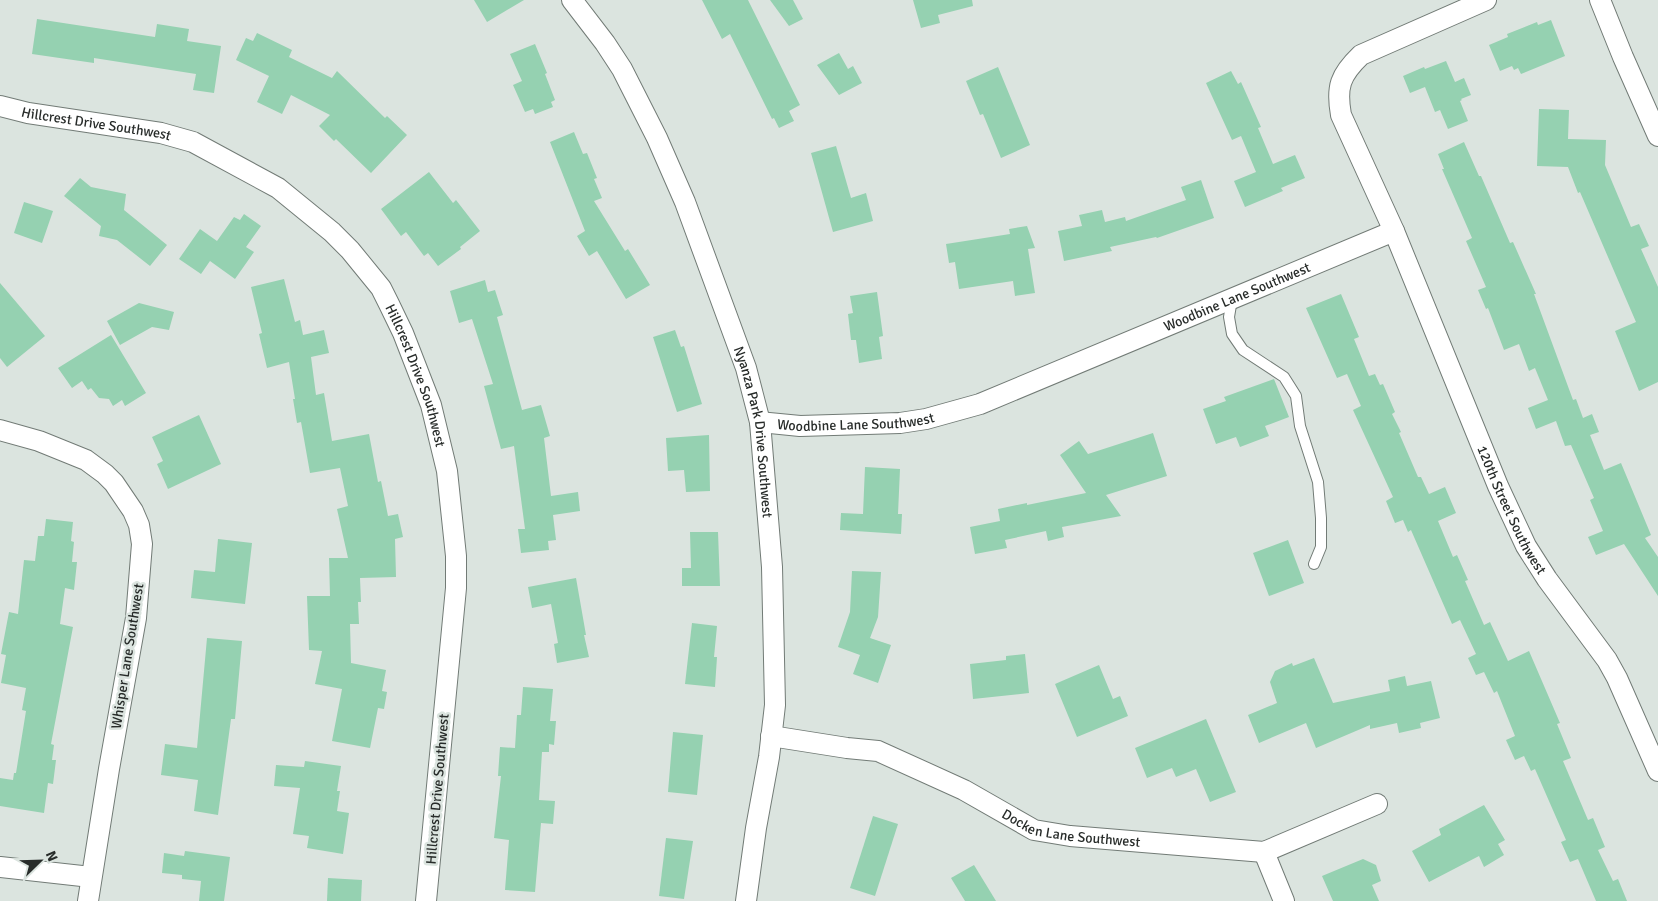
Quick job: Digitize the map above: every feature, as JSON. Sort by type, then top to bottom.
[{"type":"street","name":"Nyanza Park Drive Southwest","points":[[572,0],[622,69],[657,138],[685,202],[746,368],[760,422],[772,567],[775,705],[769,757],[756,828],[746,901]]},
{"type":"street","points":[[1394,231],[1341,116],[1338,97],[1344,75],[1361,55],[1486,0]]},
{"type":"street","points":[[1600,0],[1623,58],[1658,136]]},
{"type":"street","name":"Hillcrest Drive Southwest","points":[[0,106],[28,113],[161,133],[193,142],[214,152],[278,188],[332,232],[350,250],[381,288],[402,333],[431,405],[447,471],[456,556],[456,588],[426,901]]},
{"type":"street","name":"Woodbine Lane Southwest","points":[[760,422],[800,426],[900,423],[952,413],[980,404],[1394,231]]},
{"type":"street","name":"120th Street Southwest","points":[[1394,231],[1498,486],[1526,546],[1547,579],[1607,660],[1617,678],[1658,771]]},
{"type":"street","name":"Whisper Lane Southwest","points":[[0,430],[39,441],[86,460],[114,483],[133,511],[139,525],[142,544],[136,618],[88,901]]},
{"type":"street","name":"Docken Lane Southwest","points":[[771,736],[878,751],[964,790],[1034,830],[1070,836],[1264,852],[1377,804]]},
{"type":"street","points":[[1264,852],[1284,901]]},
{"type":"street","points":[[0,867],[91,878]]},
{"type":"lane","points":[[1232,299],[1229,317],[1232,334],[1243,350],[1284,377],[1296,396],[1300,426],[1318,482],[1322,518],[1321,547],[1314,564]]},
{"type":"building","points":[[474,0],[524,0],[487,22]]},
{"type":"building","points":[[702,0],[748,0],[800,105],[789,111],[794,121],[779,128],[774,118],[772,119],[730,34],[722,39]]},
{"type":"building","points":[[770,0],[793,0],[803,19],[789,26]]},
{"type":"building","points":[[913,0],[972,0],[973,6],[938,15],[940,23],[921,28]]},
{"type":"building","points":[[37,19],[155,37],[157,24],[189,29],[187,41],[221,46],[214,93],[193,90],[196,74],[94,58],[94,63],[32,54]]},
{"type":"building","points":[[1551,20],[1565,56],[1521,74],[1518,68],[1514,70],[1512,66],[1500,71],[1489,45],[1508,37],[1507,34],[1537,22],[1538,25]]},
{"type":"building","points":[[257,33],[292,50],[289,57],[332,78],[337,71],[385,118],[387,116],[407,135],[371,173],[336,139],[334,141],[319,126],[330,115],[291,95],[282,114],[257,102],[269,76],[236,60],[246,38],[253,41]]},
{"type":"building","points":[[535,44],[547,73],[545,74],[555,100],[551,102],[553,107],[535,114],[533,109],[525,112],[513,85],[522,81],[510,54]]},
{"type":"building","points":[[839,53],[848,69],[853,66],[862,83],[839,95],[817,65]]},
{"type":"building","points":[[1446,61],[1455,82],[1464,78],[1471,95],[1460,101],[1468,121],[1448,129],[1440,110],[1435,112],[1425,87],[1410,93],[1403,76],[1424,67],[1425,69]]},
{"type":"building","points":[[998,67],[1030,145],[1001,158],[983,114],[980,115],[966,81]]},
{"type":"building","points":[[1231,71],[1238,84],[1241,82],[1261,127],[1258,128],[1273,164],[1295,155],[1305,178],[1281,188],[1283,191],[1245,207],[1234,181],[1256,172],[1241,136],[1232,140],[1206,83]]},
{"type":"building","points":[[1539,109],[1569,110],[1568,139],[1606,140],[1605,165],[1631,227],[1639,224],[1649,246],[1641,249],[1658,287],[1658,382],[1639,391],[1615,331],[1636,322],[1580,192],[1578,193],[1568,167],[1537,166]]},
{"type":"building","points":[[574,132],[583,154],[587,153],[597,178],[594,179],[602,198],[594,201],[625,251],[628,249],[650,285],[626,299],[597,251],[589,256],[577,236],[585,231],[550,142]]},
{"type":"building","points":[[1464,142],[1510,243],[1513,242],[1536,294],[1534,294],[1573,400],[1576,399],[1583,418],[1592,414],[1599,432],[1590,435],[1604,470],[1621,463],[1651,535],[1645,538],[1658,557],[1658,596],[1624,544],[1596,555],[1588,537],[1603,531],[1590,500],[1594,498],[1571,445],[1565,446],[1556,421],[1536,429],[1528,408],[1548,400],[1535,368],[1529,371],[1519,344],[1504,350],[1488,308],[1486,309],[1478,290],[1486,287],[1466,241],[1472,238],[1442,169],[1444,169],[1438,154]]},
{"type":"building","points":[[836,146],[851,198],[866,193],[873,221],[833,232],[811,153]]},
{"type":"building","points":[[429,172],[453,203],[456,200],[480,231],[460,247],[461,249],[438,266],[428,253],[424,256],[406,232],[401,236],[381,209]]},
{"type":"building","points":[[80,178],[91,187],[126,194],[124,210],[167,245],[150,266],[117,240],[99,236],[101,226],[64,196]]},
{"type":"building","points":[[1201,180],[1214,218],[1157,238],[1110,247],[1112,251],[1064,261],[1058,231],[1082,226],[1079,215],[1102,210],[1105,222],[1125,217],[1126,221],[1186,200],[1181,187]]},
{"type":"building","points":[[24,202],[53,211],[42,243],[14,233]]},
{"type":"building","points":[[244,214],[261,226],[246,247],[254,252],[235,279],[210,261],[201,274],[179,259],[200,229],[217,241],[234,217],[240,220]]},
{"type":"building","points":[[1027,226],[1035,248],[1028,249],[1035,293],[1015,296],[1013,281],[959,289],[955,262],[949,263],[946,244],[1010,234],[1009,229]]},
{"type":"building","points":[[284,279],[295,322],[300,320],[303,335],[324,330],[329,353],[311,357],[316,395],[324,393],[332,441],[369,434],[378,482],[381,481],[388,516],[398,514],[403,537],[395,539],[396,577],[360,578],[361,602],[358,602],[359,624],[350,624],[351,663],[386,670],[382,691],[387,692],[384,709],[378,708],[370,748],[332,741],[342,689],[315,684],[322,651],[309,650],[307,596],[330,596],[329,558],[348,558],[337,509],[348,506],[340,468],[310,473],[301,422],[297,423],[289,362],[267,368],[259,334],[262,333],[251,287]]},
{"type":"building","points":[[485,280],[488,292],[495,290],[503,315],[497,317],[522,410],[541,405],[550,436],[544,438],[551,496],[578,492],[580,511],[553,515],[556,540],[548,541],[549,550],[521,553],[518,529],[525,529],[514,446],[501,449],[484,386],[493,384],[472,319],[459,323],[450,291]]},
{"type":"building","points":[[0,283],[45,336],[7,367],[0,358]]},
{"type":"building","points":[[877,292],[883,336],[879,337],[882,359],[859,363],[856,340],[851,340],[848,314],[853,313],[850,296]]},
{"type":"building","points":[[1341,294],[1359,337],[1354,339],[1369,376],[1375,374],[1380,385],[1383,384],[1395,412],[1392,414],[1401,432],[1399,433],[1418,477],[1421,477],[1429,494],[1445,487],[1456,513],[1438,521],[1453,557],[1457,555],[1468,580],[1465,581],[1484,625],[1490,622],[1508,661],[1529,651],[1560,723],[1557,724],[1571,758],[1563,761],[1588,820],[1593,818],[1605,847],[1598,850],[1613,881],[1618,879],[1627,901],[1596,901],[1578,859],[1570,862],[1561,842],[1566,840],[1535,769],[1531,771],[1524,756],[1515,760],[1506,740],[1515,736],[1497,691],[1494,693],[1484,672],[1476,675],[1468,658],[1476,654],[1460,620],[1452,624],[1411,530],[1408,532],[1403,520],[1395,523],[1386,501],[1393,497],[1353,410],[1361,406],[1347,374],[1337,378],[1306,308]]},
{"type":"building","points":[[139,303],[174,312],[169,330],[152,327],[120,345],[107,321]]},
{"type":"building","points":[[675,330],[681,347],[684,346],[702,404],[677,412],[653,337]]},
{"type":"building","points":[[111,335],[146,393],[125,406],[122,400],[113,406],[109,399],[99,398],[91,388],[88,390],[82,381],[72,388],[58,368]]},
{"type":"building","points":[[1274,379],[1289,417],[1265,426],[1269,436],[1240,447],[1236,437],[1216,444],[1203,409],[1226,401],[1224,397]]},
{"type":"building","points":[[199,415],[221,464],[168,489],[157,464],[163,461],[152,437]]},
{"type":"building","points":[[1153,433],[1167,476],[1106,495],[1121,516],[1062,527],[1064,537],[1048,541],[1046,531],[1005,540],[1007,548],[975,554],[970,527],[1000,521],[998,509],[1086,493],[1060,455],[1079,441],[1088,454]]},
{"type":"building","points":[[709,435],[710,491],[686,492],[684,470],[668,471],[666,438]]},
{"type":"building","points":[[865,467],[900,469],[898,514],[902,514],[901,534],[840,530],[841,513],[863,514]]},
{"type":"building","points":[[46,519],[73,522],[71,541],[74,542],[72,562],[77,562],[74,590],[65,588],[60,624],[73,627],[51,744],[54,745],[52,760],[56,760],[53,784],[48,783],[44,813],[0,806],[0,778],[13,780],[14,773],[16,773],[26,711],[22,710],[26,688],[1,683],[6,655],[1,654],[9,612],[18,614],[24,560],[35,561],[38,536],[44,536]]},
{"type":"building","points":[[690,532],[718,532],[720,586],[682,586],[682,568],[691,568]]},
{"type":"building","points":[[218,539],[252,543],[245,604],[191,598],[194,570],[215,572]]},
{"type":"building","points":[[1288,540],[1304,583],[1269,596],[1253,553]]},
{"type":"building","points":[[852,571],[881,572],[878,617],[870,638],[891,645],[878,683],[853,674],[860,655],[838,647],[850,612]]},
{"type":"building","points":[[576,578],[589,657],[557,663],[554,644],[558,643],[551,604],[532,608],[528,587]]},
{"type":"building","points":[[692,623],[717,626],[714,657],[717,657],[715,687],[685,684]]},
{"type":"building","points":[[207,638],[242,641],[235,719],[231,719],[218,815],[194,811],[198,780],[161,775],[165,744],[197,748]]},
{"type":"building","points":[[1025,654],[1029,693],[973,699],[970,664],[1006,660],[1006,656]]},
{"type":"building","points":[[1314,658],[1333,703],[1390,691],[1388,680],[1405,676],[1407,686],[1431,681],[1440,718],[1420,723],[1421,728],[1399,733],[1397,723],[1370,729],[1370,725],[1316,748],[1306,723],[1259,743],[1248,715],[1277,703],[1270,682],[1275,671],[1292,663],[1293,666]]},
{"type":"building","points":[[1099,665],[1113,699],[1120,696],[1128,716],[1077,737],[1055,684]]},
{"type":"building","points":[[523,687],[553,689],[550,721],[556,721],[554,745],[549,744],[549,752],[542,752],[539,800],[555,801],[553,824],[541,823],[535,892],[505,890],[509,840],[494,838],[501,776],[498,776],[500,747],[515,748],[517,715],[521,715]]},
{"type":"building","points":[[1206,719],[1236,792],[1210,802],[1196,769],[1176,777],[1172,768],[1147,778],[1135,748]]},
{"type":"building","points":[[673,732],[703,735],[697,795],[668,792]]},
{"type":"building","points":[[305,761],[341,766],[337,791],[340,791],[337,811],[349,813],[343,854],[307,848],[309,836],[293,834],[300,788],[274,786],[276,765],[304,767]]},
{"type":"building","points":[[1484,805],[1505,840],[1498,844],[1504,855],[1484,867],[1479,856],[1429,882],[1412,851],[1441,835],[1439,829]]},
{"type":"building","points":[[873,816],[898,824],[875,896],[850,888]]},
{"type":"building","points":[[666,838],[693,841],[684,899],[659,896]]},
{"type":"building","points":[[185,851],[230,857],[224,901],[199,901],[201,881],[182,879],[182,875],[162,873],[164,853],[184,856]]},
{"type":"building","points":[[1363,859],[1376,865],[1381,881],[1372,885],[1379,901],[1333,901],[1322,876]]},
{"type":"building","points":[[974,865],[996,901],[965,901],[951,878]]},
{"type":"building","points":[[328,878],[362,880],[361,901],[327,901]]}]
